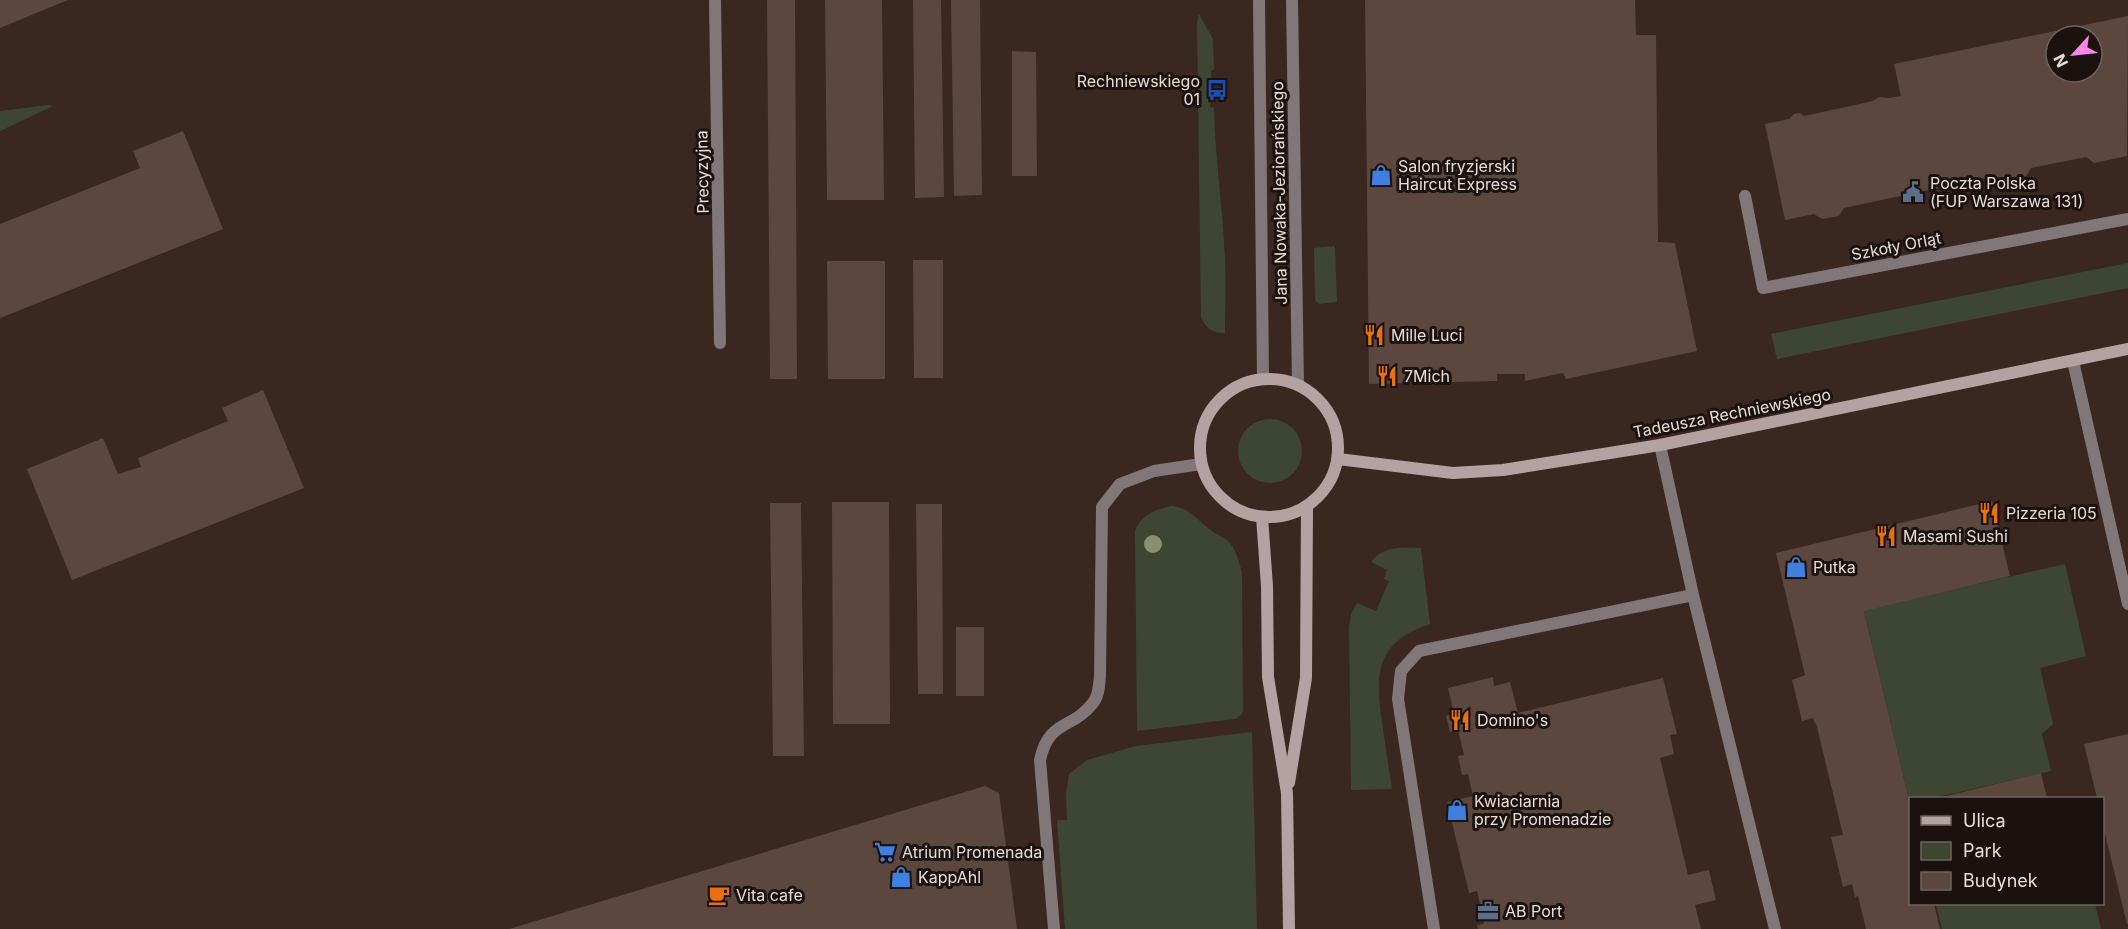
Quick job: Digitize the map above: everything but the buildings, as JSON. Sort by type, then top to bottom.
[{"type":"street","name":"Precyzyjna","points":[[715,0],[720,343]]},
{"type":"street","name":"Jana Nowaka-Jeziorańskiego","points":[[1258,0],[1263,379]]},
{"type":"street","name":"Jana Nowaka-Jeziorańskiego","points":[[1292,0],[1298,385]]},
{"type":"street","name":"Szkoły Orląt","points":[[1745,196],[1763,288],[2128,219]]},
{"type":"street","name":"Tadeusza Rechniewskiego","points":[[1338,459],[1453,473],[1503,470],[1660,446],[2128,349]]},
{"type":"street","points":[[2073,361],[2128,604]]},
{"type":"street","points":[[1263,379],[1274,379],[1298,385],[1313,394],[1326,408],[1334,423],[1338,441],[1338,459],[1332,478],[1322,495],[1306,507],[1285,516],[1262,517],[1241,512],[1223,500],[1209,483],[1201,464],[1200,444],[1204,425],[1213,407],[1226,393],[1244,384],[1263,379]]},
{"type":"street","points":[[1660,446],[1693,595],[1775,929]]},
{"type":"street","points":[[1054,929],[1040,760],[1043,745],[1048,736],[1086,711],[1098,693],[1102,507],[1120,484],[1154,471],[1201,464]]},
{"type":"street","points":[[1287,793],[1306,678],[1306,507]]},
{"type":"street","points":[[1262,517],[1267,586],[1268,677],[1287,793],[1289,929]]},
{"type":"street","points":[[1434,929],[1398,699],[1401,671],[1419,651],[1693,595]]},
{"type":"green space","points":[[1199,14],[1213,39],[1214,69],[1211,71],[1210,107],[1214,108],[1224,241],[1225,333],[1210,330],[1201,317],[1197,23]]},
{"type":"green space","points":[[53,106],[0,131],[0,111]]},
{"type":"green space","points":[[1335,246],[1337,302],[1319,304],[1315,301],[1314,248]]},
{"type":"green space","points":[[2128,263],[2128,288],[1777,359],[1771,334]]},
{"type":"green space","points":[[1270,419],[1288,425],[1296,433],[1302,451],[1296,469],[1288,477],[1270,483],[1252,477],[1244,469],[1238,451],[1244,433],[1252,425]]},
{"type":"green space","points":[[1172,506],[1189,512],[1226,540],[1231,544],[1237,556],[1242,572],[1243,710],[1242,714],[1235,719],[1137,731],[1135,531],[1137,525],[1149,514]]},
{"type":"green space","points":[[1421,548],[1430,624],[1397,641],[1382,664],[1379,678],[1380,710],[1392,789],[1351,790],[1349,628],[1351,614],[1357,603],[1376,611],[1389,581],[1384,579],[1387,570],[1371,562],[1376,557],[1387,550]]},
{"type":"green space","points":[[2065,564],[2086,656],[2040,668],[2053,724],[2042,734],[2051,771],[1937,797],[1909,797],[1909,800],[1864,610]]},
{"type":"green space","points":[[1252,732],[1257,929],[1065,929],[1057,820],[1067,820],[1066,795],[1069,774],[1087,760],[1136,746]]},
{"type":"green space","points":[[1936,905],[2095,905],[2101,929],[1942,929]]},
{"type":"place","name":"Rechniewskiego 01","points":[[1217,90]]},
{"type":"place","name":"Salon fryzjerski Haircut Express","points":[[1381,175]]},
{"type":"place","name":"Poczta Polska (FUP Warszawa 131)","points":[[1913,192]]},
{"type":"place","name":"Mille Luci","points":[[1374,335]]},
{"type":"place","name":"7Mich","points":[[1387,376]]},
{"type":"place","name":"Pizzeria 105","points":[[1989,513]]},
{"type":"place","name":"Masami Sushi","points":[[1886,536]]},
{"type":"place","name":"Putka","points":[[1796,567]]},
{"type":"place","name":"Domino's","points":[[1460,720]]},
{"type":"place","name":"Kwiaciarnia przy Promenadzie","points":[[1457,810]]},
{"type":"place","name":"Atrium Promenada","points":[[885,852]]},
{"type":"place","name":"KappAhl","points":[[901,877]]},
{"type":"place","name":"Vita cafe","points":[[719,895]]},
{"type":"place","name":"AB Port","points":[[1488,911]]}]
